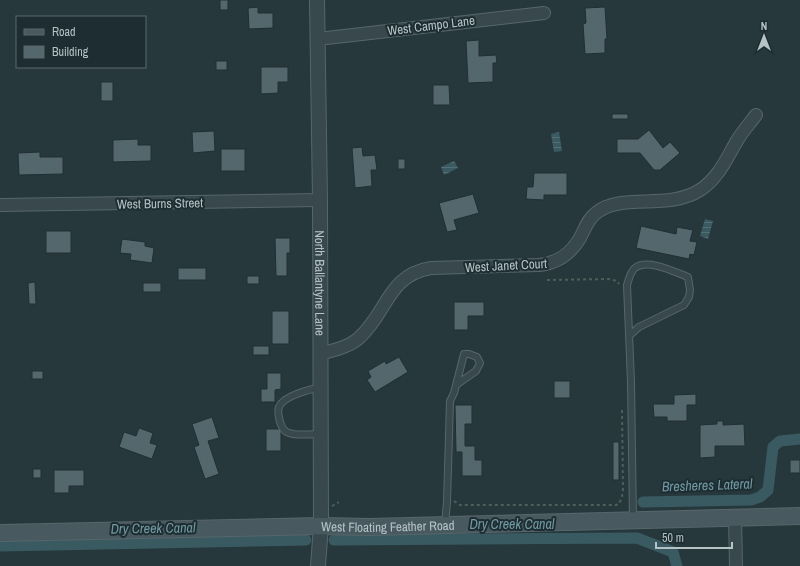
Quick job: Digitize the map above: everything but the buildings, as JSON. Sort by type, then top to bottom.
[{"type":"main road","name":"West Floating Feather Road","points":[[0,533],[321,526],[369,527],[800,516]]},
{"type":"street","name":"North Ballantyne Lane","points":[[317,0],[320,200],[321,526],[318,566]]},
{"type":"street","name":"West Campo Lane","points":[[318,39],[544,12]]},
{"type":"street","name":"West Janet Court","points":[[320,354],[348,345],[359,338],[369,328],[394,289],[406,277],[419,270],[431,268],[551,264],[562,259],[573,249],[586,224],[596,213],[608,206],[620,203],[671,201],[690,196],[701,190],[712,181],[722,168],[739,138],[756,115]]},
{"type":"street","name":"West Burns Street","points":[[0,205],[320,200]]},
{"type":"street","points":[[735,517],[736,566]]},
{"type":"lane","points":[[630,335],[639,327],[684,305],[689,297],[690,290],[688,277],[655,265],[644,264],[636,267],[631,273],[627,285],[632,382],[633,520]]},
{"type":"lane","points":[[445,525],[450,401],[464,354],[477,357],[480,363],[476,371],[456,385]]},
{"type":"lane","points":[[320,388],[308,390],[291,397],[281,402],[278,408],[282,429],[290,434],[320,434]]},
{"type":"path","points":[[547,280],[609,279],[617,281],[621,287]]},
{"type":"path","points":[[452,498],[457,504],[466,505],[619,504],[622,498],[623,489],[622,407]]},
{"type":"water","points":[[559,132],[562,151],[554,152],[551,134]]},
{"type":"water","points":[[454,161],[458,168],[444,175],[441,167]]},
{"type":"water","points":[[705,219],[713,221],[708,239],[700,236]]},
{"type":"waterway","name":"Bresheres Lateral","points":[[643,502],[751,500],[760,497],[768,490],[773,447],[780,441],[800,439]]},
{"type":"waterway","name":"Dry Creek Canal","points":[[334,540],[637,538],[673,552],[677,566]]},
{"type":"waterway","name":"Dry Creek Canal","points":[[0,546],[306,540]]}]
